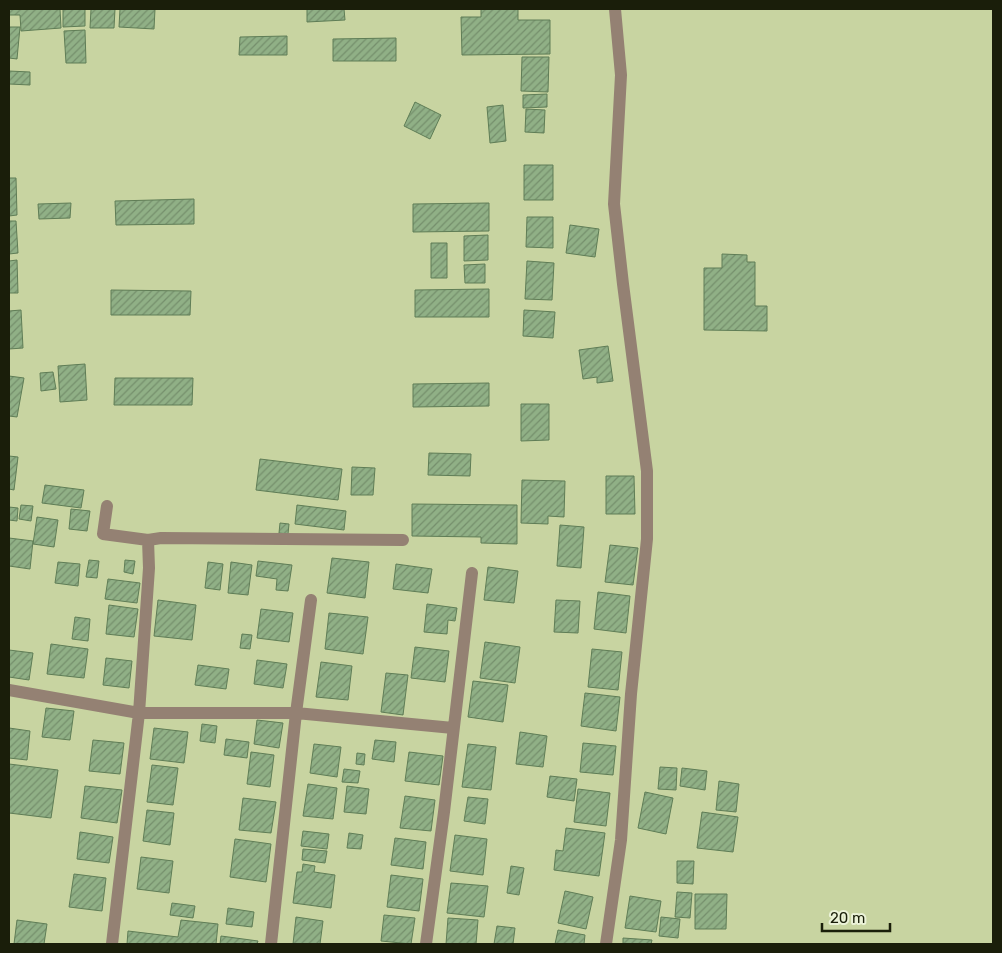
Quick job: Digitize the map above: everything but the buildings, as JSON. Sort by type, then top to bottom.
[{"type":"street","points":[[606,944],[620,840],[631,694],[647,529],[647,471],[614,204],[622,75],[615,9]]},
{"type":"street","points":[[106,506],[103,534],[148,540],[170,538],[403,540]]},
{"type":"street","points":[[112,944],[139,713],[149,568],[148,540]]},
{"type":"street","points":[[426,944],[444,812],[472,573]]},
{"type":"street","points":[[271,944],[296,713],[312,600]]},
{"type":"street","points":[[9,690],[139,713],[296,713],[453,728]]}]
